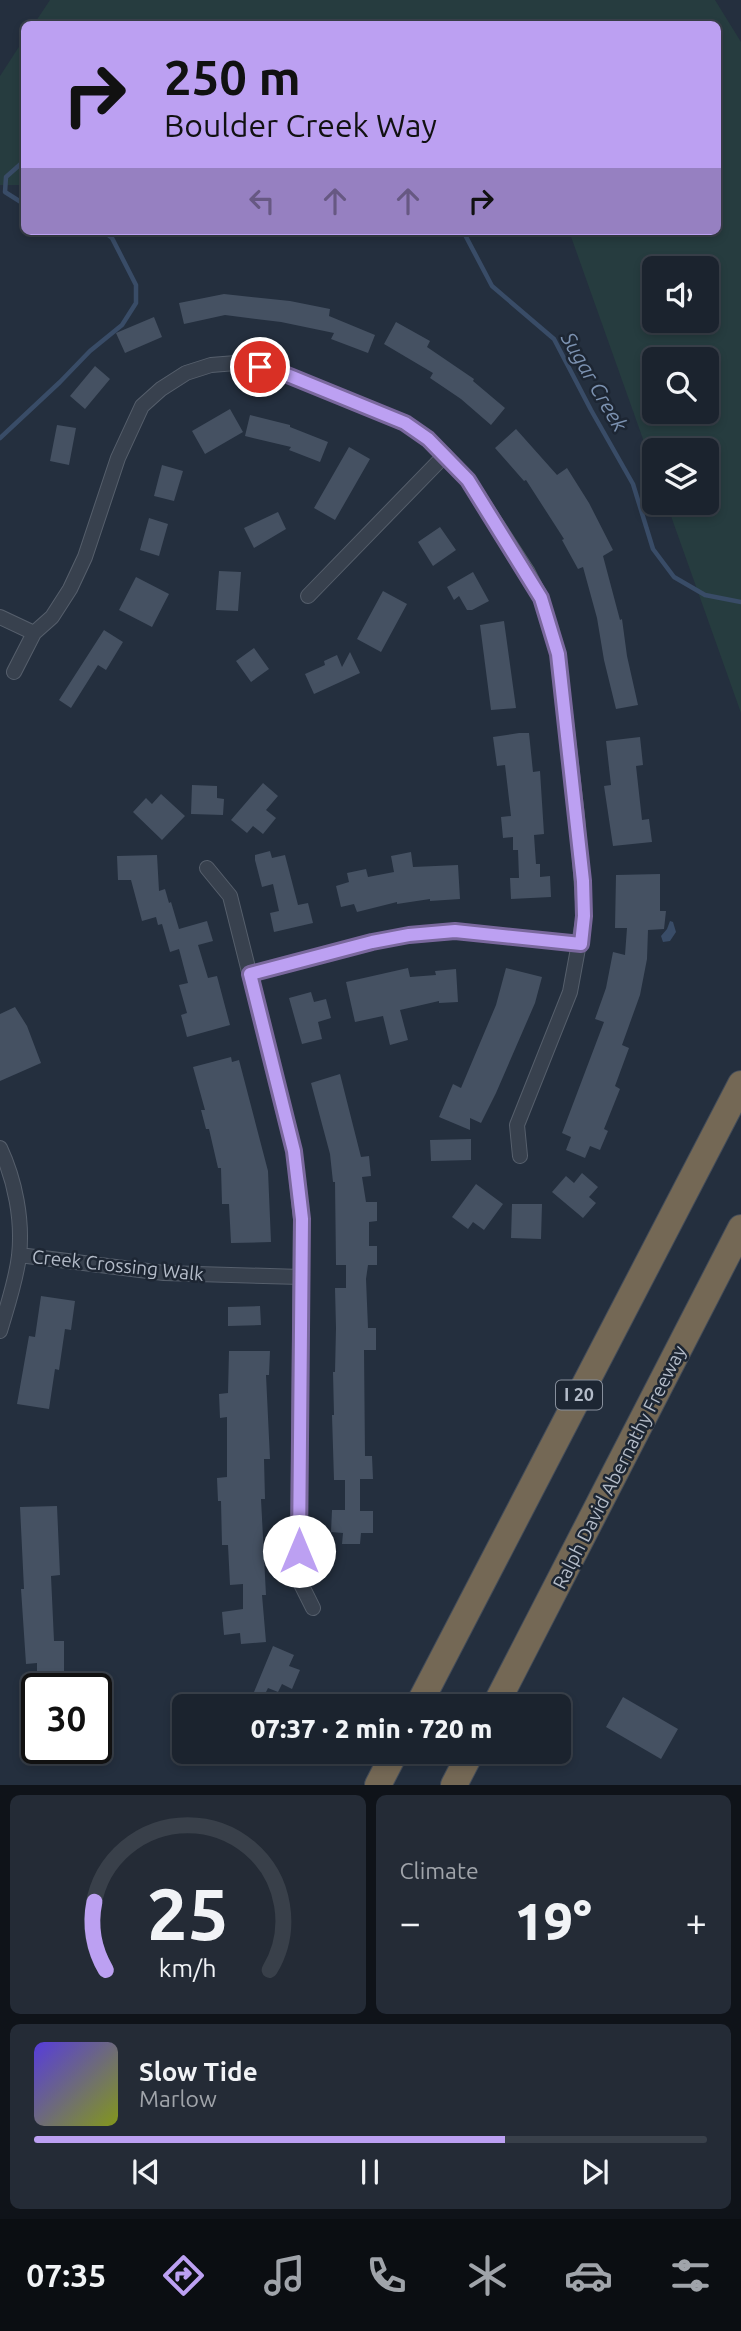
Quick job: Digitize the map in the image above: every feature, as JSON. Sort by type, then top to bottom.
[{"type":"highway","name":"I 20","points":[[424,1694],[741,1084]]},
{"type":"highway","name":"Ralph David Abernathy Freeway","points":[[501,1694],[741,1228]]},
{"type":"highway","points":[[378,1785],[389,1764]]},
{"type":"street","points":[[14,672],[34,633],[52,617],[70,589],[85,557],[118,458],[142,406],[161,389],[186,373],[211,365],[236,363],[280,372],[405,423],[445,455],[473,488],[527,572],[550,623],[558,654],[580,855],[584,916],[581,944],[570,992],[517,1125],[520,1156]]},
{"type":"street","points":[[308,596],[445,455]]},
{"type":"street","points":[[0,617],[34,633]]},
{"type":"street","points":[[207,868],[230,896],[294,1151],[302,1219],[299,1578],[313,1608]]},
{"type":"street","points":[[250,974],[409,935],[455,931],[581,944]]},
{"type":"street","points":[[0,1148],[10,1170],[16,1204],[19,1255],[0,1331]]},
{"type":"street","name":"Creek Crossing Walk","points":[[19,1255],[164,1273],[301,1277]]},
{"type":"green space","points":[[50,0],[715,0],[741,42],[741,713],[671,515],[719,515],[719,438],[643,438],[570,235],[721,235],[721,21],[36,21]]},
{"type":"green space","points":[[21,44],[21,185],[0,185],[0,76]]},
{"type":"water","points":[[670,921],[673,922],[676,932],[670,941],[663,942],[661,936]]},
{"type":"building","points":[[224,294],[290,301],[330,309],[329,316],[375,335],[368,353],[331,339],[334,333],[281,322],[225,315],[184,324],[179,303]]},
{"type":"building","points":[[154,317],[162,337],[125,353],[116,333]]},
{"type":"building","points":[[396,322],[430,341],[427,347],[474,379],[473,381],[505,408],[491,425],[461,399],[430,378],[433,373],[384,344]]},
{"type":"building","points":[[95,366],[110,379],[85,409],[70,396]]},
{"type":"building","points":[[230,409],[243,432],[205,454],[192,431]]},
{"type":"building","points":[[250,415],[290,425],[328,442],[320,462],[289,450],[291,447],[245,436]]},
{"type":"building","points":[[57,425],[76,428],[69,465],[50,461]]},
{"type":"building","points":[[516,429],[557,475],[567,468],[613,550],[603,556],[620,620],[622,619],[638,705],[616,709],[583,567],[578,569],[562,540],[564,539],[526,480],[524,481],[495,448]]},
{"type":"building","points":[[349,447],[370,459],[335,520],[314,508]]},
{"type":"building","points":[[162,465],[183,471],[174,501],[154,496]]},
{"type":"building","points":[[278,512],[286,529],[254,548],[244,528]]},
{"type":"building","points":[[149,518],[168,524],[159,556],[140,550]]},
{"type":"building","points":[[440,527],[456,550],[433,566],[418,542]]},
{"type":"building","points":[[219,571],[241,572],[238,611],[216,610]]},
{"type":"building","points":[[473,572],[489,601],[467,610],[459,596],[454,600],[447,587]]},
{"type":"building","points":[[136,577],[169,594],[152,627],[119,610]]},
{"type":"building","points":[[383,591],[407,604],[381,652],[357,639]]},
{"type":"building","points":[[504,621],[516,708],[491,710],[480,625]]},
{"type":"building","points":[[104,630],[123,642],[106,670],[98,665],[71,708],[59,700]]},
{"type":"building","points":[[254,648],[269,669],[251,682],[236,661]]},
{"type":"building","points":[[350,652],[360,673],[314,694],[305,674],[325,665],[324,661],[337,655],[342,667]]},
{"type":"building","points":[[529,733],[533,772],[540,771],[544,834],[534,835],[536,864],[540,864],[540,877],[550,876],[551,897],[511,899],[510,878],[519,878],[518,850],[513,850],[513,837],[503,838],[501,817],[511,816],[505,765],[497,766],[493,737]]},
{"type":"building","points":[[640,737],[643,765],[636,766],[642,820],[649,819],[652,842],[613,846],[604,786],[611,785],[606,741]]},
{"type":"building","points":[[263,783],[278,796],[266,810],[276,818],[263,834],[253,826],[247,833],[231,820]]},
{"type":"building","points":[[192,785],[217,786],[217,798],[224,799],[223,815],[191,814]]},
{"type":"building","points":[[161,794],[185,816],[162,840],[133,812],[146,798],[152,804]]},
{"type":"building","points":[[270,851],[272,858],[285,855],[298,905],[308,903],[313,923],[274,932],[270,913],[279,911],[273,884],[262,887],[255,860],[255,855]]},
{"type":"building","points":[[411,852],[413,867],[458,865],[460,899],[397,902],[357,912],[354,904],[341,907],[336,886],[349,882],[347,873],[366,869],[368,877],[394,872],[391,856]]},
{"type":"building","points":[[157,855],[159,891],[165,889],[179,929],[207,921],[213,941],[198,945],[208,978],[217,976],[230,1025],[187,1037],[181,1015],[187,1013],[179,985],[188,983],[179,949],[170,952],[162,924],[158,925],[156,917],[142,921],[131,880],[118,880],[117,856]]},
{"type":"building","points":[[660,874],[660,911],[666,911],[664,929],[648,930],[647,959],[640,995],[622,1045],[629,1048],[615,1086],[620,1089],[604,1129],[608,1131],[600,1150],[590,1146],[585,1158],[566,1150],[571,1137],[562,1133],[604,1022],[595,1019],[606,988],[613,952],[625,955],[627,928],[615,928],[616,875]]},
{"type":"building","points":[[408,968],[410,977],[436,975],[435,971],[456,969],[458,1002],[439,1001],[400,1010],[408,1040],[390,1045],[383,1016],[355,1022],[346,982]]},
{"type":"building","points":[[506,968],[542,977],[535,1003],[496,1093],[481,1123],[470,1118],[470,1130],[439,1117],[453,1084],[461,1088],[496,1005]]},
{"type":"building","points":[[311,992],[314,1002],[326,999],[331,1018],[318,1022],[322,1039],[302,1044],[289,998]]},
{"type":"building","points":[[15,1007],[27,1026],[41,1063],[0,1081],[0,1014]]},
{"type":"building","points":[[231,1057],[232,1062],[239,1060],[268,1171],[271,1242],[231,1243],[229,1204],[222,1204],[221,1168],[218,1168],[209,1129],[206,1129],[201,1110],[205,1110],[193,1067]]},
{"type":"building","points":[[340,1074],[361,1157],[369,1156],[371,1176],[362,1177],[366,1202],[377,1202],[377,1221],[369,1222],[369,1246],[377,1246],[377,1265],[368,1265],[366,1279],[368,1328],[376,1328],[376,1350],[364,1350],[365,1456],[372,1456],[373,1479],[360,1479],[360,1511],[373,1511],[373,1533],[361,1533],[360,1544],[342,1544],[343,1533],[331,1532],[332,1510],[345,1510],[345,1480],[334,1480],[332,1415],[335,1288],[346,1288],[346,1265],[336,1265],[335,1182],[311,1083]]},
{"type":"building","points":[[471,1139],[471,1160],[431,1161],[430,1140]]},
{"type":"building","points":[[582,1173],[598,1187],[589,1197],[596,1203],[583,1218],[552,1192],[566,1176],[574,1183]]},
{"type":"building","points":[[476,1184],[503,1204],[484,1230],[473,1222],[468,1229],[452,1217]]},
{"type":"building","points":[[512,1204],[542,1204],[541,1239],[511,1238]]},
{"type":"building","points":[[41,1296],[75,1301],[71,1330],[65,1329],[59,1370],[55,1369],[49,1409],[17,1404],[29,1336],[35,1337]]},
{"type":"building","points":[[260,1306],[261,1325],[228,1326],[228,1307]]},
{"type":"building","points":[[229,1351],[270,1351],[269,1375],[266,1375],[270,1459],[264,1459],[265,1499],[261,1499],[266,1595],[262,1595],[266,1642],[241,1644],[240,1633],[224,1635],[222,1612],[243,1609],[243,1584],[230,1585],[228,1545],[222,1545],[221,1501],[218,1501],[217,1478],[227,1477],[227,1417],[220,1418],[219,1394],[228,1393]]},
{"type":"building","points":[[57,1506],[60,1575],[51,1576],[54,1641],[64,1641],[64,1673],[37,1673],[37,1663],[26,1664],[21,1589],[24,1589],[20,1507]]},
{"type":"building","points":[[273,1646],[294,1655],[289,1666],[300,1670],[292,1689],[282,1684],[278,1692],[268,1688],[265,1694],[254,1692]]},
{"type":"building","points":[[623,1697],[678,1729],[661,1759],[606,1727]]},
{"type":"waterway","name":"Sugar Creek","points":[[21,164],[6,177],[5,192],[21,202]]},
{"type":"waterway","name":"Sugar Creek","points":[[0,438],[90,351],[122,325],[136,303],[136,285],[108,235]]},
{"type":"waterway","name":"Sugar Creek","points":[[465,235],[492,286],[554,339],[633,484],[653,549],[674,577],[705,595],[741,602]]},
{"type":"route","points":[[260,367],[280,372],[405,423],[445,455],[479,495],[527,572],[550,623],[558,654],[583,881],[584,916],[581,944],[455,931],[409,935],[250,974],[294,1151],[302,1219],[299,1551]]}]
